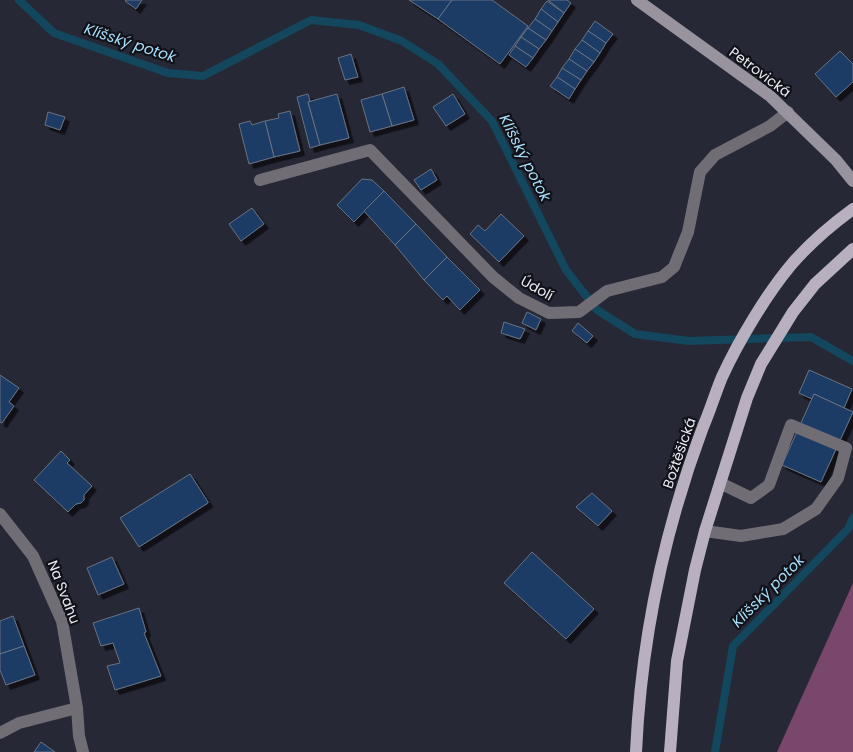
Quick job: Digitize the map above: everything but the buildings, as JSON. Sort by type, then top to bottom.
[{"type":"main road","name":"Petrovická","points":[[636,0],[770,96],[836,160],[853,181]]},
{"type":"main road","name":"Božtěšická","points":[[636,752],[646,646],[663,554],[689,465],[722,376],[752,320],[792,264],[829,227],[853,209]]},
{"type":"main road","points":[[670,752],[677,660],[704,531],[747,398],[761,364],[793,312],[815,284],[853,249]]},
{"type":"street","name":"Údolí","points":[[260,180],[370,150],[493,276],[519,298],[548,313],[579,312],[607,291],[662,277],[674,267],[688,232],[700,172],[715,155],[770,126],[788,112]]},
{"type":"street","points":[[704,531],[741,536],[783,529],[816,509],[838,478],[846,448],[791,425],[769,485],[751,498],[720,483]]},
{"type":"street","name":"Na Svahu","points":[[0,514],[33,556],[62,621],[83,752]]},
{"type":"street","points":[[0,733],[19,723],[77,708]]},
{"type":"shaded area","points":[[853,583],[853,752],[777,752]]},
{"type":"waterway","name":"Klíšský potok","points":[[19,0],[54,33],[168,73],[203,76],[311,20],[359,25],[402,41],[438,64],[492,121],[566,270],[597,310],[635,334],[689,341],[811,337],[853,361]]},
{"type":"waterway","name":"Klíšský potok","points":[[715,752],[733,646],[848,529],[853,518]]}]
